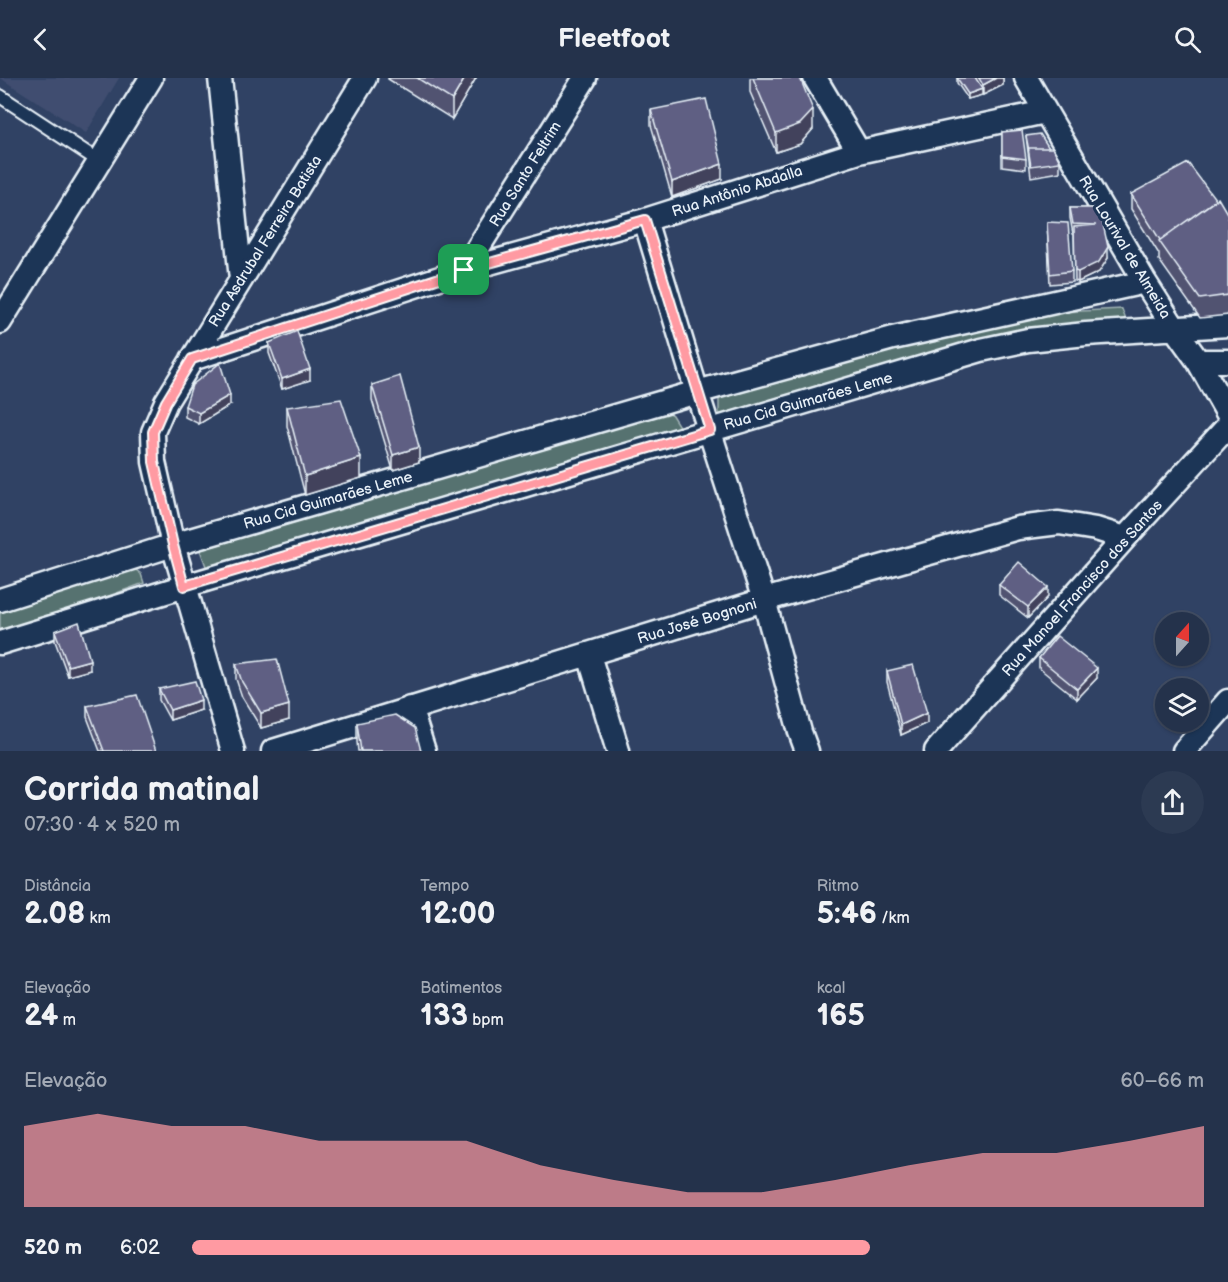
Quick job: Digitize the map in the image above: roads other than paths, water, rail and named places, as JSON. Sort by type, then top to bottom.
[{"type":"street","points":[[0,322],[151,78]]},
{"type":"street","points":[[220,78],[241,279]]},
{"type":"street","name":"Rua Asdrubal Ferreira Batista","points":[[233,751],[173,545],[154,462],[153,432],[166,402],[365,78]]},
{"type":"street","name":"Rua Santo Feltrim","points":[[464,270],[585,78]]},
{"type":"street","points":[[815,78],[859,152]]},
{"type":"street","name":"Rua Lourival de Almeida","points":[[1026,78],[1145,282],[1174,329],[1198,361],[1228,414]]},
{"type":"street","name":"Rua Antônio Abdalla","points":[[192,359],[464,270],[645,220],[859,152],[1045,112]]},
{"type":"street","points":[[645,220],[764,600],[807,751]]},
{"type":"street","name":"Rua Cid Guimarães Leme","points":[[0,600],[173,545],[697,392],[893,338],[1145,282]]},
{"type":"street","name":"Rua Cid Guimarães Leme","points":[[0,643],[184,586],[981,350],[1028,340],[1086,334],[1228,325]]},
{"type":"street","points":[[1198,361],[1228,361]]},
{"type":"street","name":"Rua Manoel Francisco dos Santos","points":[[936,751],[1228,426]]},
{"type":"street","name":"Rua José Bognoni","points":[[273,751],[764,600],[1018,528],[1059,523],[1095,529],[1125,538]]},
{"type":"street","points":[[589,655],[618,751]]},
{"type":"street","points":[[1184,751],[1228,701]]},
{"type":"street","points":[[410,708],[424,751]]},
{"type":"lane","points":[[0,96],[99,161]]}]
